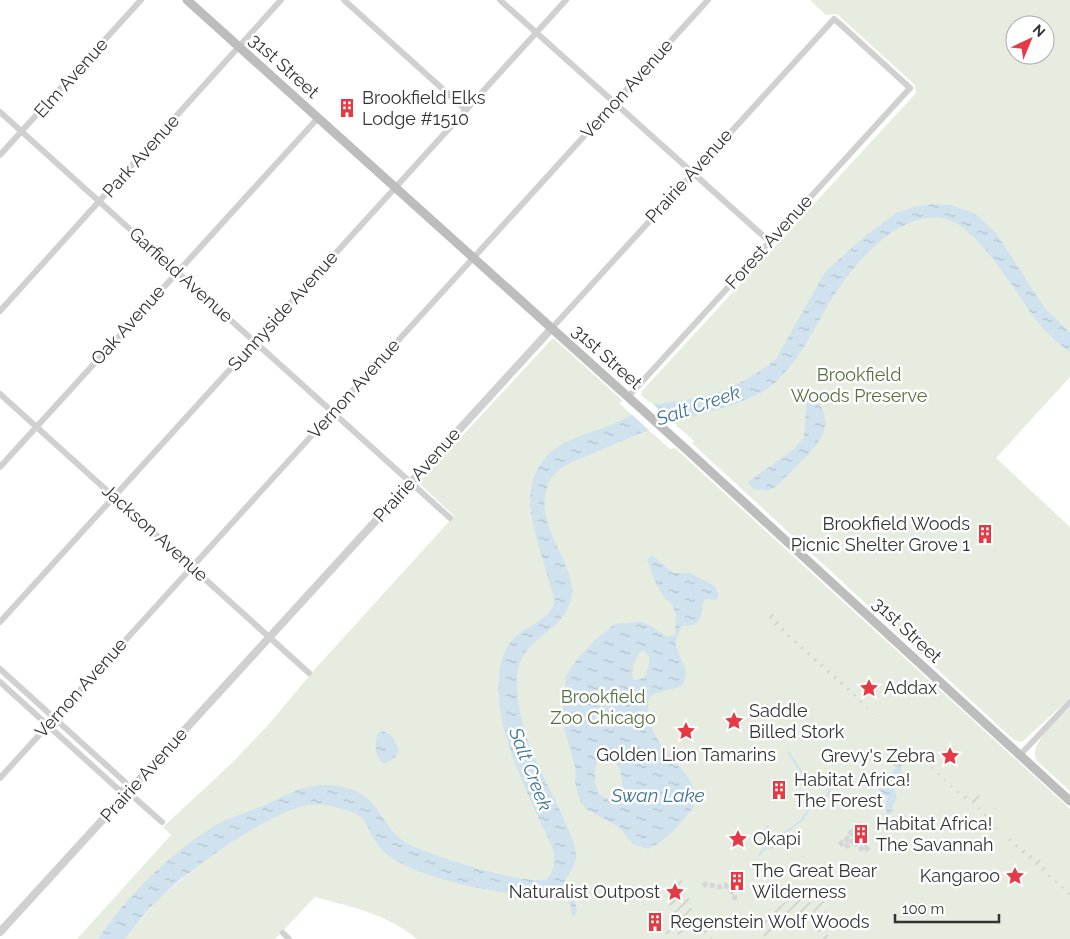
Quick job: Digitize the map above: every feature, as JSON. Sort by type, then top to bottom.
[{"type":"main road","name":"31st Street","points":[[187,0],[687,450],[1070,801]]},
{"type":"street","name":"Elm Avenue","points":[[0,155],[141,0]]},
{"type":"street","name":"Park Avenue","points":[[0,311],[281,0]]},
{"type":"street","points":[[344,0],[466,110]]},
{"type":"street","points":[[500,0],[770,242]]},
{"type":"street","name":"Sunnyside Avenue","points":[[0,622],[566,0]]},
{"type":"street","name":"Vernon Avenue","points":[[0,778],[708,0]]},
{"type":"street","name":"Forest Avenue","points":[[628,397],[910,88],[834,19]]},
{"type":"street","name":"Prairie Avenue","points":[[0,932],[552,328],[692,172],[834,19]]},
{"type":"street","name":"Garfield Avenue","points":[[0,112],[450,518]]},
{"type":"street","name":"Oak Avenue","points":[[0,466],[318,118]]},
{"type":"street","name":"Jackson Avenue","points":[[0,394],[309,673]]},
{"type":"street","points":[[0,670],[125,782],[128,792]]},
{"type":"street","points":[[0,682],[118,790],[128,792],[162,822]]},
{"type":"street","points":[[1020,755],[1070,702]]},
{"type":"street","points":[[283,933],[289,939]]},
{"type":"green space","name":"Brookfield Woods Preserve","points":[[810,0],[1070,0],[1070,377],[996,458],[1070,527],[1070,698],[1022,742],[1014,740],[708,458],[692,443],[694,441],[641,395],[642,391],[916,93],[915,85],[837,14],[826,15]]},
{"type":"green space","name":"Brookfield Zoo Chicago","points":[[553,338],[623,401],[619,403],[631,414],[637,435],[650,431],[670,449],[675,448],[1070,809],[1070,939],[417,939],[394,923],[369,912],[315,897],[275,939],[125,939],[158,899],[203,862],[188,846],[139,889],[98,939],[77,939],[171,835],[163,827],[233,762],[270,723],[315,669],[454,516],[421,485],[422,479]]},
{"type":"green space","points":[[770,610],[789,634],[845,684],[881,721],[771,622],[766,611]]},
{"type":"green space","points":[[1070,707],[1070,791],[1036,760],[1035,753],[1046,731]]},
{"type":"green space","points":[[911,746],[955,789],[971,798],[976,793],[980,796],[976,803],[1001,832],[992,825],[974,804],[964,799],[910,749]]},
{"type":"green space","points":[[1005,832],[1017,845],[1034,857],[1037,855],[1050,875],[1070,893],[1070,896],[1007,839]]},
{"type":"green space","points":[[679,874],[694,916],[705,927],[712,928],[712,933],[708,933],[709,936],[712,936],[712,939],[708,939],[704,932],[698,929],[692,930],[685,935],[665,934],[669,922],[675,918],[674,908],[666,903],[670,897],[676,898],[681,894],[680,888],[674,884],[676,876]]},
{"type":"green space","points":[[794,899],[813,903],[794,927],[781,928],[764,937],[763,930],[767,918],[782,904]]},
{"type":"green space","points":[[821,899],[830,906],[819,919],[818,925],[811,915]]},
{"type":"green space","points":[[818,925],[832,939],[822,939],[816,929]]},
{"type":"water","name":"Salt Creek","points":[[933,204],[951,205],[976,214],[996,233],[1044,307],[1070,333],[1070,352],[1041,326],[995,262],[969,233],[956,223],[943,218],[928,218],[914,221],[888,235],[855,267],[828,305],[795,361],[772,385],[744,401],[639,434],[567,464],[553,476],[549,483],[546,491],[545,506],[547,520],[569,574],[572,587],[571,599],[559,621],[530,647],[523,657],[518,670],[517,687],[520,712],[529,745],[565,821],[575,848],[575,861],[562,888],[574,897],[577,911],[574,916],[572,915],[569,901],[564,896],[525,895],[491,890],[450,881],[411,868],[383,851],[374,840],[363,818],[337,807],[308,805],[272,818],[207,859],[157,901],[125,939],[98,939],[133,894],[193,840],[229,819],[298,790],[318,785],[340,787],[362,794],[375,807],[397,836],[405,842],[432,854],[499,874],[536,880],[547,879],[554,865],[553,850],[510,750],[501,715],[498,687],[502,660],[507,648],[514,638],[538,622],[553,607],[553,594],[532,521],[531,489],[535,474],[549,453],[570,440],[621,421],[646,406],[719,392],[748,379],[762,370],[776,359],[825,272],[864,237],[896,213],[914,207]]},
{"type":"water","points":[[811,396],[820,406],[825,416],[825,426],[817,444],[772,489],[753,489],[748,482],[794,449],[804,437],[807,399]]},
{"type":"water","name":"Swan Lake","points":[[652,555],[673,573],[690,573],[715,586],[719,597],[715,600],[705,599],[699,621],[690,626],[682,626],[675,643],[686,672],[684,683],[676,688],[656,693],[648,701],[650,719],[655,734],[663,747],[689,778],[694,789],[695,804],[675,829],[663,840],[648,849],[633,844],[619,827],[586,809],[580,801],[575,782],[576,770],[564,728],[563,708],[566,675],[578,658],[596,639],[615,624],[641,622],[651,626],[667,637],[675,635],[676,615],[672,604],[665,599],[657,586],[647,560]],"holes":[[[643,650],[649,656],[649,666],[644,678],[634,680],[634,664]],[[603,753],[611,755],[620,769],[624,793],[616,800],[602,796],[596,788],[596,766]]]},
{"type":"water","points":[[383,731],[391,735],[399,749],[395,758],[384,764],[378,758],[376,746],[377,734]]},
{"type":"water","points":[[890,743],[900,758],[902,774],[892,784],[897,798],[893,805],[893,812],[886,818],[883,816],[887,813],[885,805],[888,797],[879,792],[876,783],[884,774],[891,773],[897,767]]},
{"type":"pier","points":[[651,402],[677,425],[652,433],[629,412]]},
{"type":"waterway","points":[[766,847],[772,848],[785,833],[803,819],[809,808],[825,799],[830,791],[818,777],[802,773],[788,752]]},
{"type":"waterway","points":[[766,847],[761,837],[768,826]]},
{"type":"waterway","points":[[759,855],[766,847]]},
{"type":"tunnel","points":[[845,847],[859,840],[865,828],[860,825],[854,831]]},
{"type":"tunnel","points":[[849,831],[852,834],[854,831],[869,847],[864,851],[855,843]]},
{"type":"tunnel","points":[[840,841],[842,844],[848,838],[852,842]]},
{"type":"tunnel","points":[[703,886],[706,884],[719,887],[725,885],[735,895],[734,902]]},
{"type":"place","name":"Brookfield Elks Lodge #1510","points":[[347,108]]},
{"type":"place","name":"Brookfield Woods Picnic Shelter Grove 1","points":[[985,534]]},
{"type":"place","name":"Addax","points":[[869,688]]},
{"type":"place","name":"Saddle Billed Stork","points":[[734,721]]},
{"type":"place","name":"Golden Lion Tamarins","points":[[686,731]]},
{"type":"place","name":"Grevy's Zebra","points":[[950,756]]},
{"type":"place","name":"Habitat Africa! The Forest","points":[[779,790]]},
{"type":"place","name":"Habitat Africa! The Savannah","points":[[861,834]]},
{"type":"place","name":"Okapi","points":[[738,839]]},
{"type":"place","name":"Kangaroo","points":[[1015,876]]},
{"type":"place","name":"The Great Bear Wilderness","points":[[737,881]]},
{"type":"place","name":"Naturalist Outpost","points":[[675,892]]},
{"type":"place","name":"Regenstein Wolf Woods","points":[[655,922]]}]
